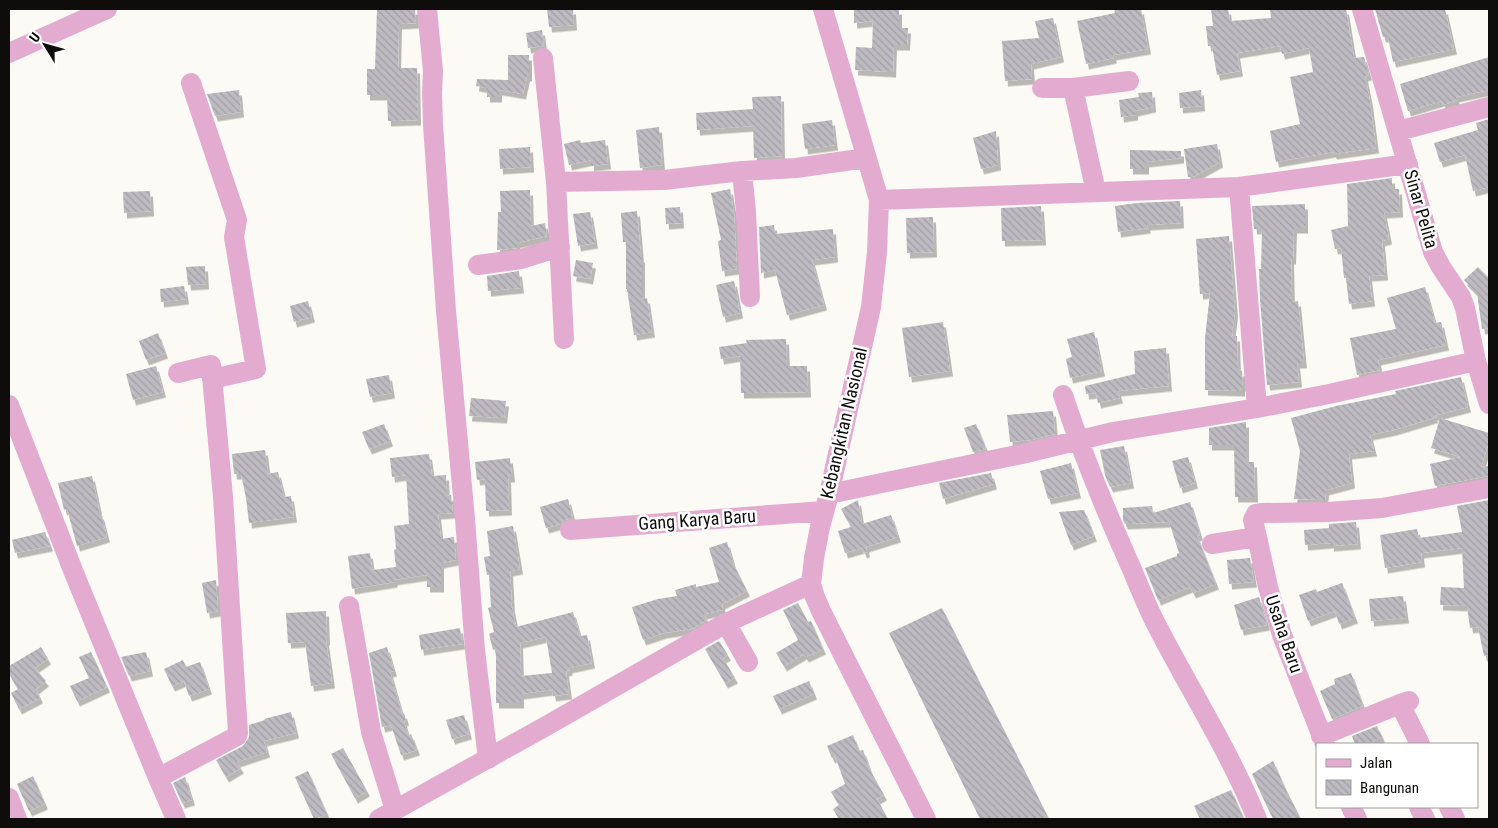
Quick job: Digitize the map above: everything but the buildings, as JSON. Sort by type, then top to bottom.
[{"type":"street","points":[[9,53],[107,9]]},
{"type":"street","points":[[427,9],[433,71],[433,125],[446,311],[475,650],[488,759]]},
{"type":"street","name":"Kebangkitan Nasional","points":[[823,9],[879,200],[877,252],[871,307],[818,535],[811,584],[814,596],[926,819]]},
{"type":"street","name":"Sinar Pelita","points":[[1362,9],[1433,252],[1465,308],[1476,361],[1489,406]]},
{"type":"street","points":[[543,58],[556,182],[564,339]]},
{"type":"street","points":[[1042,88],[1073,88],[1129,81]]},
{"type":"street","points":[[192,83],[237,220],[234,237],[256,369],[212,379]]},
{"type":"street","points":[[1073,88],[1096,192]]},
{"type":"street","points":[[1398,131],[1489,108]]},
{"type":"street","points":[[556,182],[664,180],[742,171],[796,168],[866,158]]},
{"type":"street","points":[[879,200],[1239,187],[1408,164]]},
{"type":"street","points":[[742,171],[750,297]]},
{"type":"street","points":[[1239,187],[1257,408]]},
{"type":"street","points":[[478,265],[521,259],[560,247]]},
{"type":"street","name":"Gang Karya Baru","points":[[570,530],[629,534],[826,502],[1113,432],[1329,394],[1476,361]]},
{"type":"street","points":[[158,778],[237,736],[238,733],[223,497],[210,365],[178,373]]},
{"type":"street","points":[[1063,395],[1078,440],[1105,508],[1154,619],[1227,755],[1257,819]]},
{"type":"street","points":[[9,405],[71,564],[176,819]]},
{"type":"street","points":[[1212,544],[1255,528],[1256,514],[1263,512],[1328,512],[1382,508],[1489,488]]},
{"type":"street","name":"Usaha Baru","points":[[1255,528],[1268,587],[1282,635],[1323,740]]},
{"type":"street","points":[[349,606],[387,815],[726,623],[811,584]]},
{"type":"street","points":[[726,623],[748,662]]},
{"type":"street","points":[[1323,740],[1405,702],[1420,743]]},
{"type":"street","points":[[9,798],[17,819]]},
{"type":"street","points":[[1419,808],[1425,819]]}]
